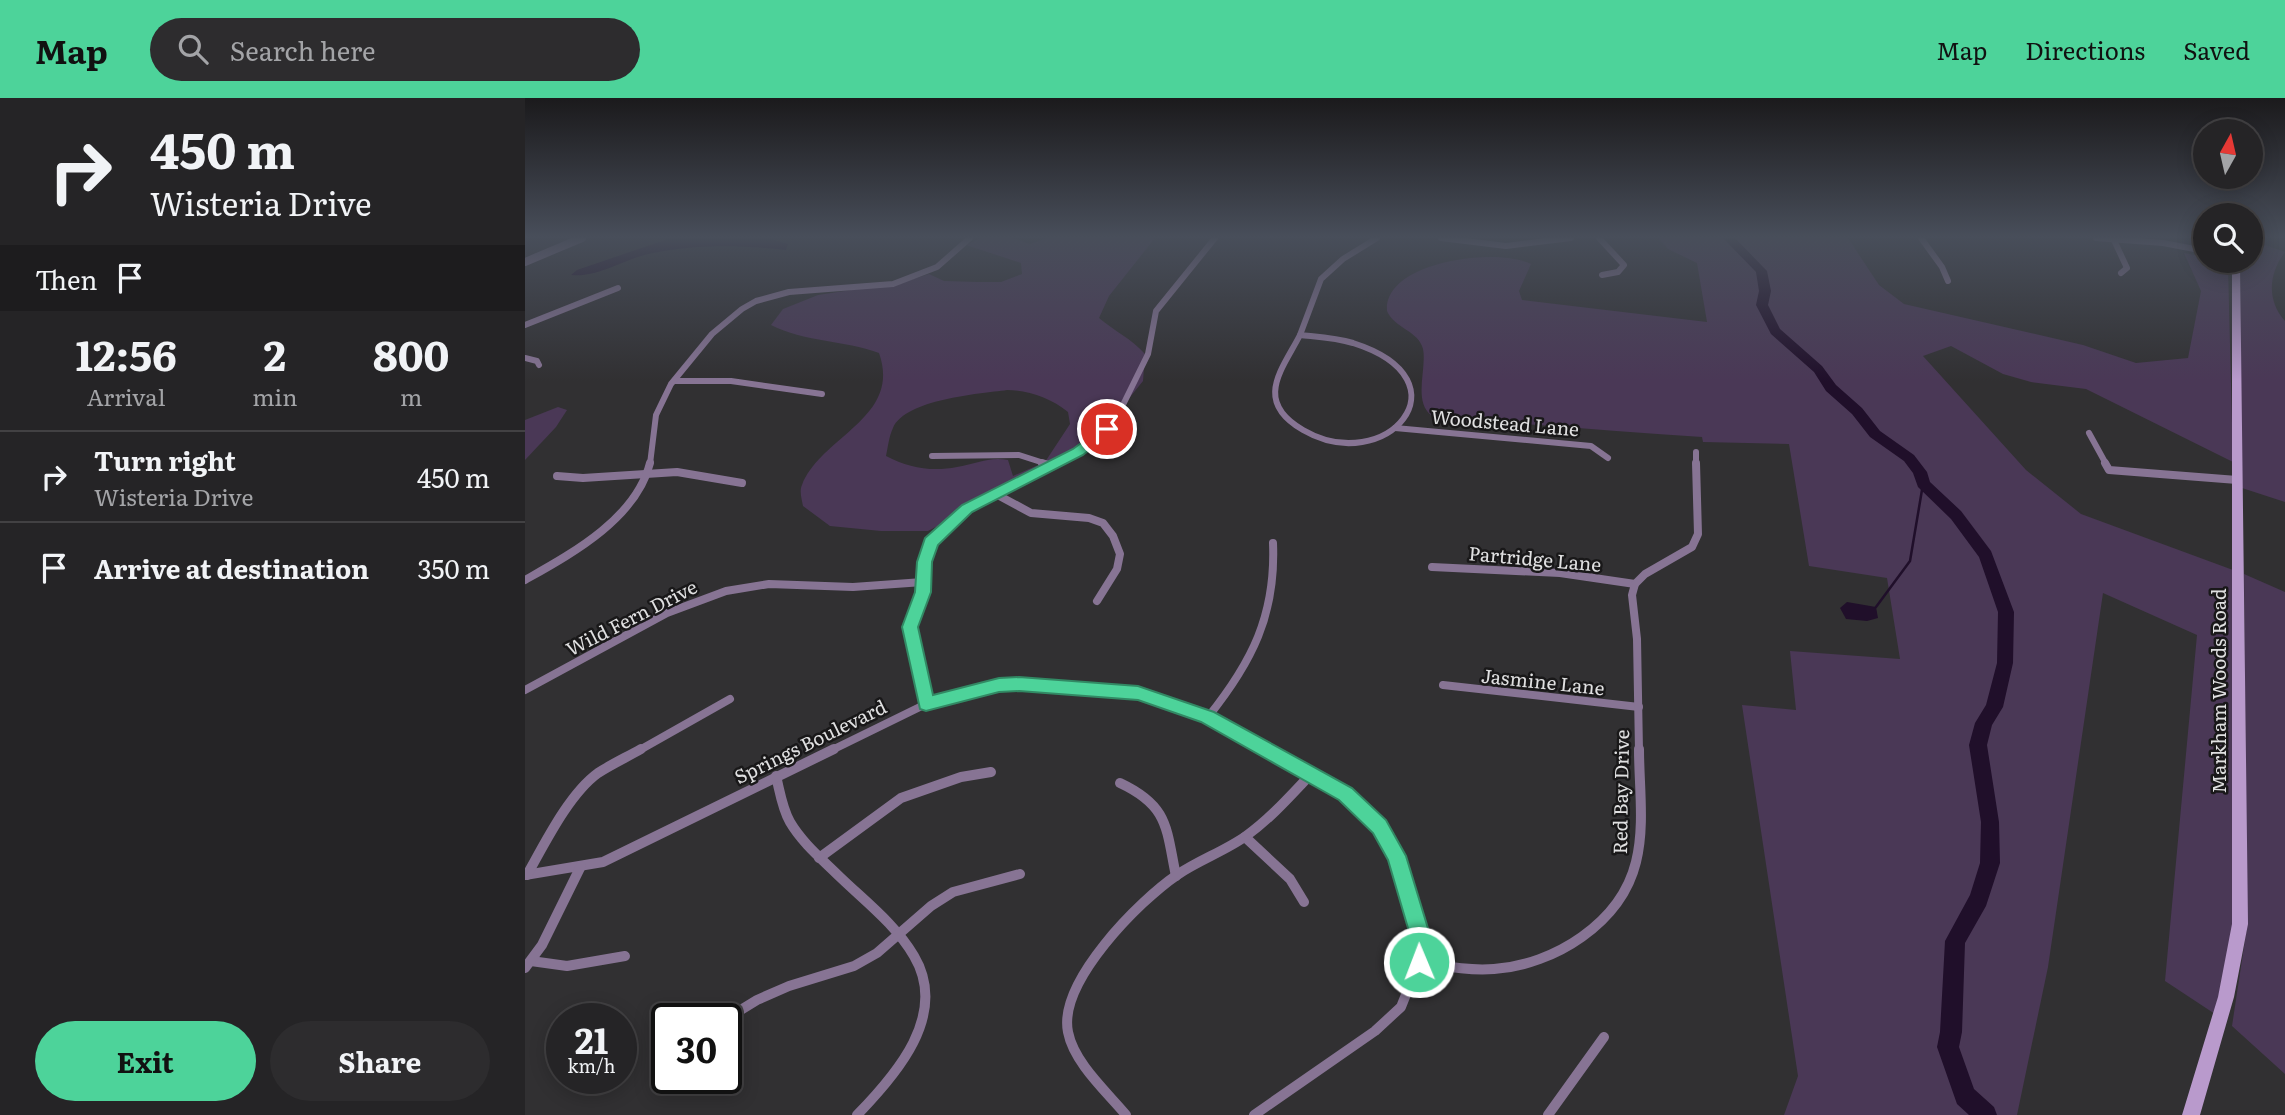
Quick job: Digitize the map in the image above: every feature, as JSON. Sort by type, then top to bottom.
[{"type":"main road","name":"Markham Woods Road","points":[[2191,1115],[2224,1012],[2233,976],[2240,924],[2236,285]]},
{"type":"street","points":[[525,580],[594,536],[634,495],[647,473],[656,415],[693,356],[722,325],[753,303],[792,293],[877,285]]},
{"type":"street","points":[[926,704],[910,627],[923,592],[925,562],[931,542],[953,519],[995,493],[1052,466],[1092,442],[1116,419],[1148,354],[1156,311],[1177,285]]},
{"type":"street","points":[[1300,335],[1349,342],[1365,348],[1400,370],[1413,390],[1414,399],[1408,416],[1395,428],[1380,436],[1362,440],[1330,441],[1307,434],[1287,418],[1277,400],[1275,381],[1300,335],[1317,285]]},
{"type":"street","points":[[525,325],[618,288]]},
{"type":"street","points":[[525,358],[537,361],[539,365]]},
{"type":"street","points":[[675,381],[731,381],[822,394]]},
{"type":"street","name":"Woodstead Lane","points":[[1395,428],[1591,446],[1608,458]]},
{"type":"street","points":[[2089,433],[2109,470],[2237,480]]},
{"type":"street","points":[[1635,584],[1657,565],[1692,547],[1698,534],[1696,452]]},
{"type":"street","points":[[932,456],[1019,455],[1052,466]]},
{"type":"street","points":[[557,476],[583,478],[647,473],[694,473],[742,483]]},
{"type":"street","points":[[995,493],[1031,513],[1089,518],[1103,523],[1113,536],[1120,554],[1117,569],[1097,601]]},
{"type":"street","points":[[1207,717],[1232,686],[1260,636],[1275,586],[1273,543]]},
{"type":"street","name":"Partridge Lane","points":[[1431,567],[1560,573],[1635,584]]},
{"type":"street","name":"Wild Fern Drive","points":[[525,690],[662,615],[708,596],[757,584],[842,587],[923,582]]},
{"type":"street","name":"Red Bay Drive","points":[[1419,962],[1481,969],[1505,968],[1563,948],[1610,912],[1625,893],[1639,857],[1639,708],[1637,639],[1632,610],[1635,584]]},
{"type":"street","name":"Springs Boulevard","points":[[526,875],[603,862],[926,704],[999,685],[1019,684],[1138,693],[1207,717],[1312,773],[1345,794],[1366,812],[1380,827],[1397,856],[1420,935],[1419,962],[1401,1007],[1375,1031],[1254,1115]]},
{"type":"street","name":"Jasmine Lane","points":[[1443,685],[1639,708]]},
{"type":"street","points":[[526,875],[550,832],[583,787],[597,774],[730,699]]},
{"type":"street","points":[[819,858],[901,798],[961,777],[991,772]]},
{"type":"street","points":[[1126,1115],[1078,1053],[1069,1033],[1067,1020],[1077,986],[1093,962],[1149,897],[1176,876],[1245,837],[1275,812],[1312,773]]},
{"type":"street","points":[[776,776],[786,813],[819,858],[898,934],[916,959],[923,983],[926,1010],[919,1034],[903,1063],[857,1115]]},
{"type":"street","points":[[1120,783],[1140,791],[1154,802],[1161,813],[1176,876]]},
{"type":"street","points":[[1245,837],[1290,879],[1304,902]]},
{"type":"street","points":[[581,866],[542,945],[528,965],[569,968],[625,956]]},
{"type":"street","points":[[742,1009],[789,986],[854,966],[877,953],[953,892],[1020,874]]},
{"type":"street","points":[[1548,1115],[1604,1037]]},
{"type":"shaded area","points":[[881,285],[1117,285],[1109,296],[1099,318],[1145,354],[1143,381],[1090,447],[928,531],[881,531],[830,526],[803,506],[801,487],[825,453],[870,410],[879,394],[883,375],[879,353],[797,335],[771,325],[783,309],[818,295]],"holes":[[[1007,390],[1031,393],[1068,412],[1070,424],[1045,462],[1013,476],[1008,460],[989,460],[964,466],[930,469],[912,466],[886,456],[893,428],[900,418],[912,410],[962,396]]]},
{"type":"shaded area","points":[[1398,285],[1521,285],[1519,291],[1522,300],[1707,322],[1701,285],[1880,285],[1904,304],[2083,345],[2136,363],[2188,358],[2201,291],[2199,285],[2228,285],[2233,462],[2086,389],[2031,382],[2003,374],[1951,346],[1923,356],[2026,470],[2081,514],[2233,570],[2234,920],[2215,1014],[2165,981],[2197,635],[2103,593],[2048,967],[2017,1115],[1784,1115],[1798,1076],[1742,705],[1796,710],[1790,651],[1900,659],[1887,578],[1809,566],[1789,444],[1703,442],[1702,437],[1510,423],[1469,424],[1447,422],[1431,415],[1426,409],[1422,393],[1423,349],[1417,338],[1390,317],[1387,311],[1391,294]]},
{"type":"shaded area","points":[[2240,285],[2272,285],[2275,304],[2285,321],[2285,502],[2242,488]]},
{"type":"shaded area","points":[[558,407],[567,410],[556,427],[525,460],[525,420]]},
{"type":"shaded area","points":[[2244,574],[2285,592],[2285,1074],[2232,1026],[2247,927]]},
{"type":"shaded area","points":[[1847,602],[1876,607],[1878,618],[1867,621],[1846,619],[1840,608]]},
{"type":"waterway","points":[[1764,285],[1762,305],[1775,331],[1818,369],[1831,388],[1857,411],[1875,434],[1909,458],[1920,472],[1923,484],[1956,515],[1986,555],[2006,612],[2005,663],[1994,707],[1984,723],[1978,745],[1990,822],[1990,863],[1979,899],[1955,941],[1948,1047],[1965,1096],[1986,1115]]},
{"type":"waterway","points":[[1876,607],[1910,561],[1923,484]]},
{"type":"route","points":[[1107,429],[1078,452],[967,509],[931,542],[926,554],[923,592],[910,627],[926,704],[999,685],[1019,684],[1138,693],[1168,701],[1207,717],[1312,773],[1345,794],[1380,827],[1397,856],[1411,899],[1420,935],[1419,962]]}]
